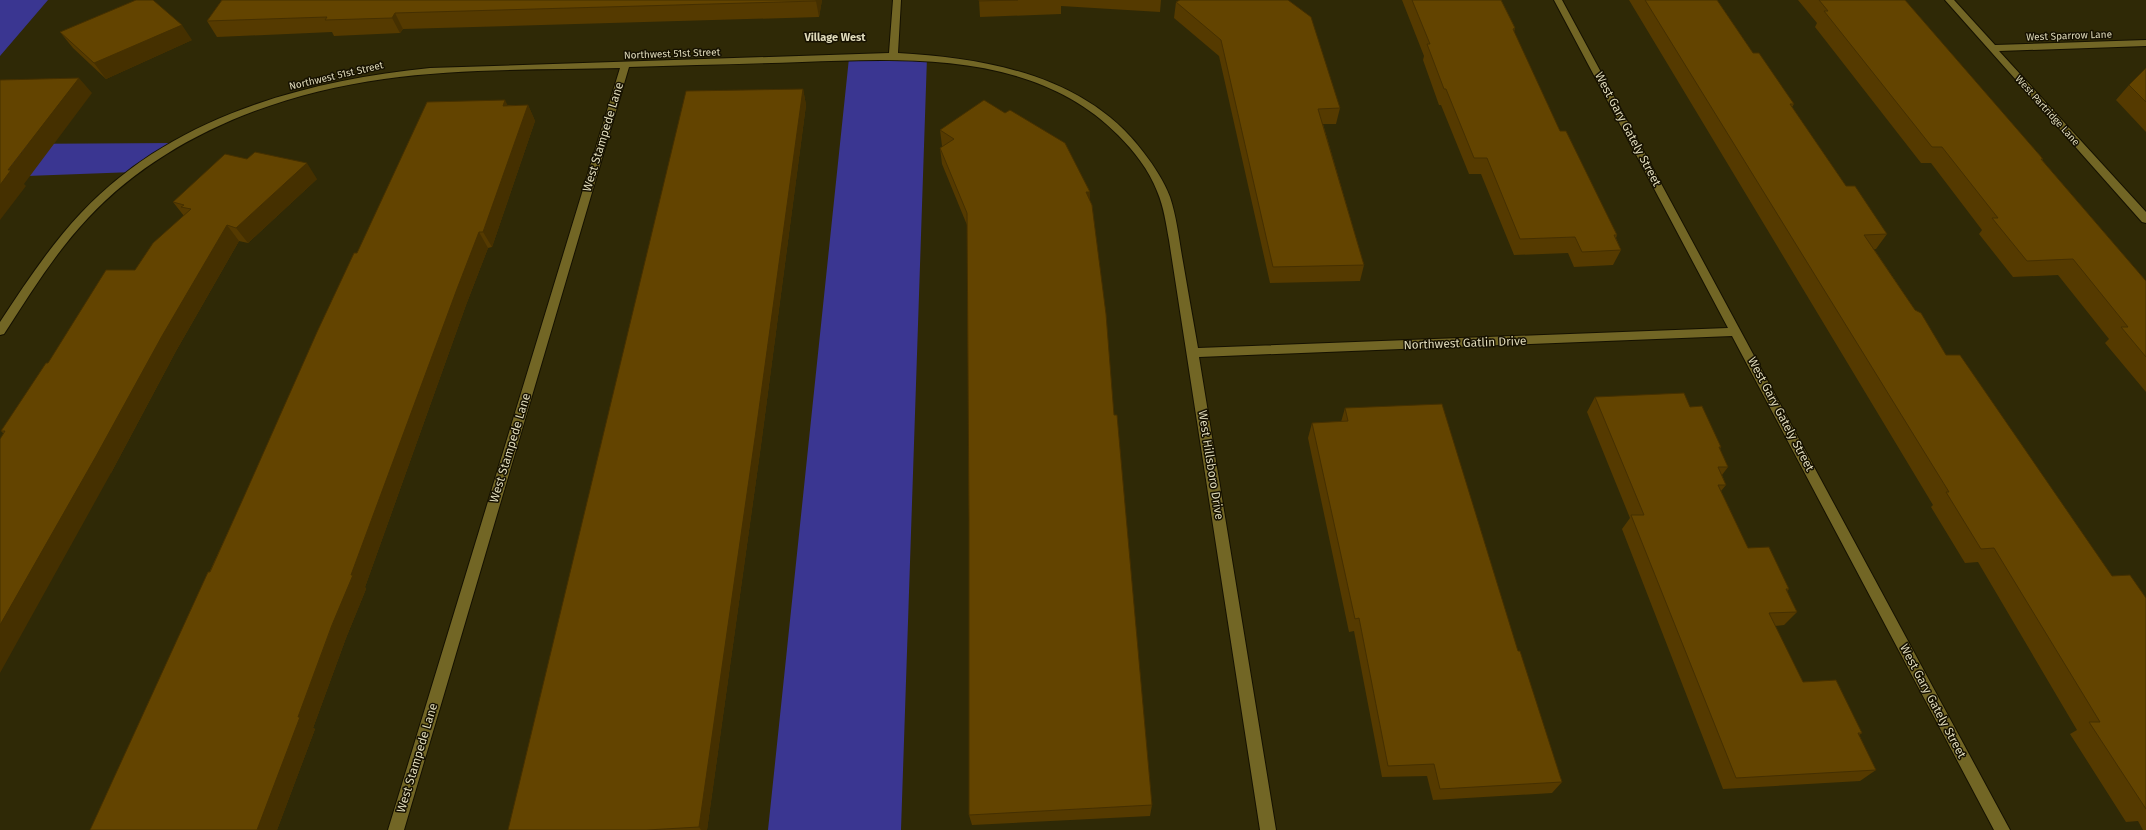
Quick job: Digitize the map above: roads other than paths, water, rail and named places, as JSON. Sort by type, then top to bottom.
[{"type":"street","points":[[893,56],[897,0]]},
{"type":"street","name":"West Gary Gately Street","points":[[1558,0],[1737,332],[2002,830]]},
{"type":"street","name":"West Partridge Lane","points":[[1949,0],[2146,219]]},
{"type":"street","name":"West Sparrow Lane","points":[[1993,48],[2146,43]]},
{"type":"street","name":"Northwest 51st Street","points":[[0,331],[48,259],[86,213],[134,172],[177,143],[231,118],[290,96],[340,83],[391,73],[893,56],[927,57],[958,61],[1016,73],[1040,81],[1108,119]]},
{"type":"street","name":"West Stampede Lane","points":[[396,830],[625,65]]},
{"type":"street","name":"West Hillsboro Drive","points":[[1108,119],[1127,138],[1150,168],[1164,195],[1171,224],[1193,353],[1268,830]]},
{"type":"street","name":"Northwest Gatlin Drive","points":[[1193,353],[1737,332]]},
{"type":"district","name":"Village West","points":[[835,37]]}]
